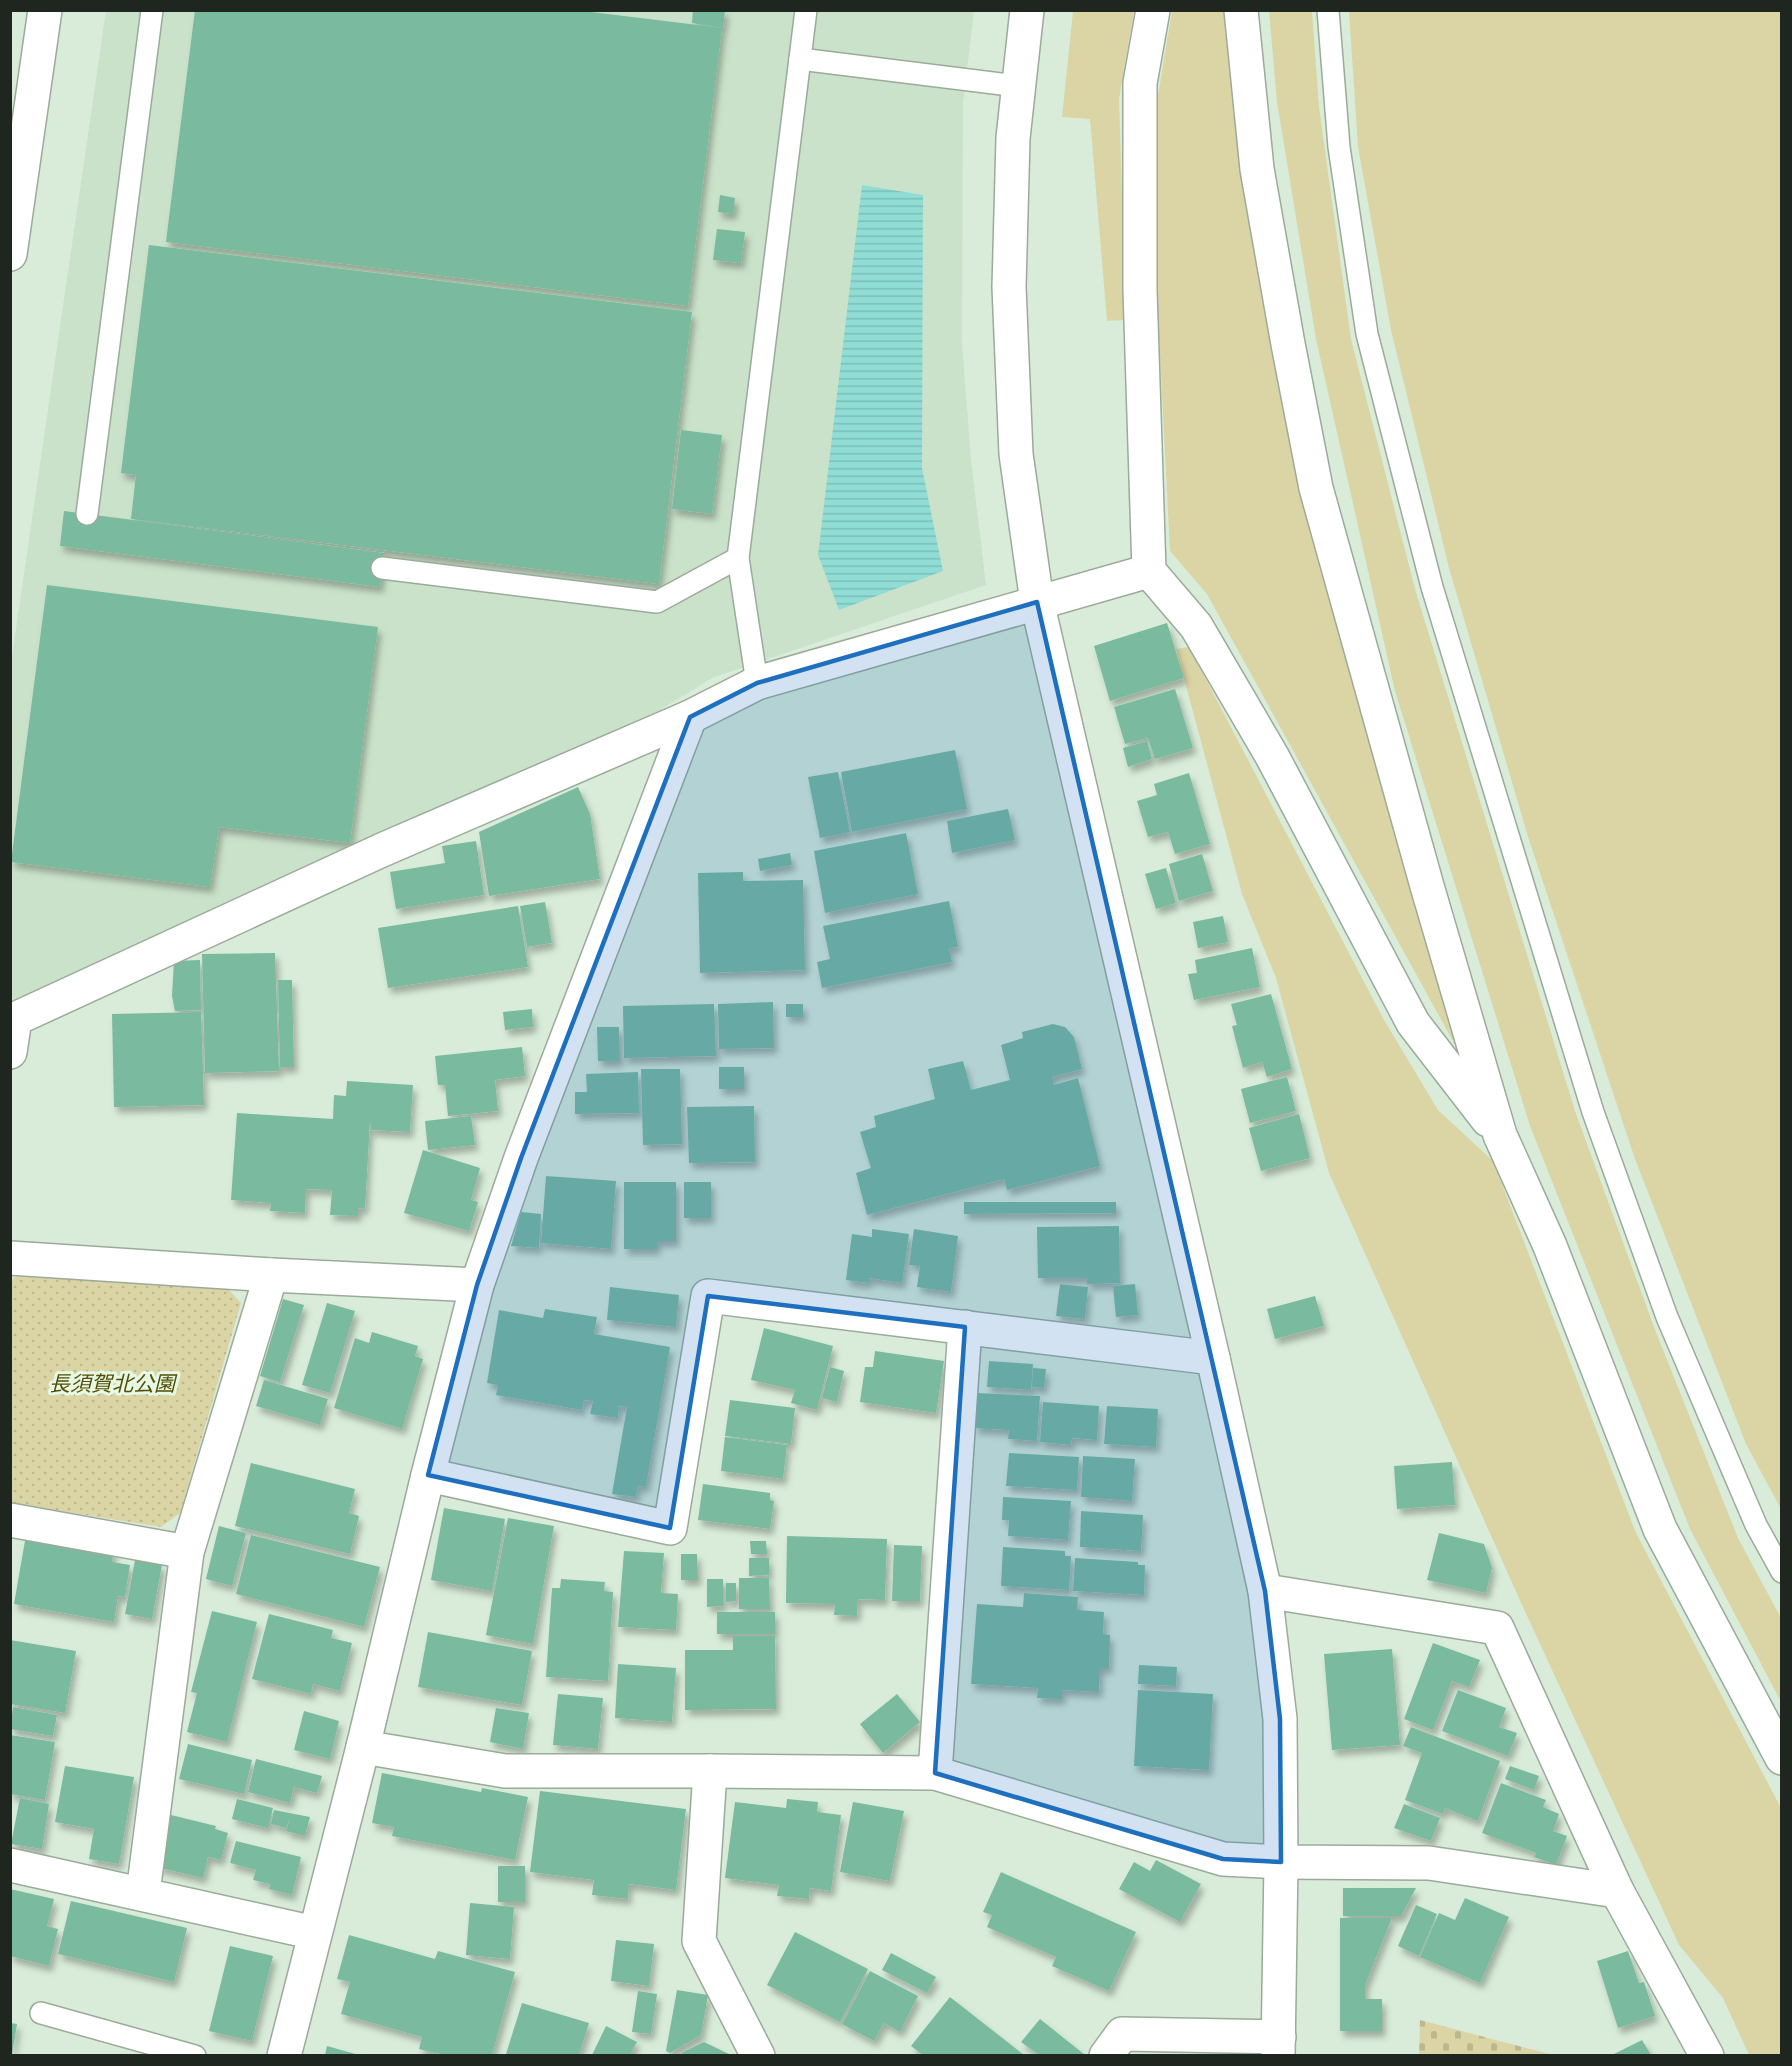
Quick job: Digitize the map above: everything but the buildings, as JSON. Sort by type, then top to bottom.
[{"type":"street","points":[[10,254],[45,10]]},
{"type":"street","points":[[1027,10],[1013,138],[1010,287],[1016,454],[1037,602],[1265,1591],[1280,1719],[1279,2046],[1122,2034],[1106,2055]]},
{"type":"street","points":[[1153,10],[1140,83],[1140,290],[1149,571],[1196,626],[1237,696],[1272,756],[1413,1023],[1500,1135]]},
{"type":"street","points":[[1241,10],[1257,169],[1316,488],[1427,886],[1500,1135],[1550,1246],[1660,1529],[1782,1758]]},
{"type":"street","points":[[10,1052],[15,1019],[382,850],[690,717],[757,683],[1149,571]]},
{"type":"street","points":[[284,2055],[477,1285],[521,1158],[690,717]]},
{"type":"street","points":[[10,1258],[272,1275],[477,1285]]},
{"type":"street","points":[[143,1893],[187,1552],[272,1275]]},
{"type":"street","points":[[428,1475],[670,1528],[708,1296],[1213,1358]]},
{"type":"street","points":[[935,1773],[965,1327]]},
{"type":"street","points":[[10,1520],[187,1552]]},
{"type":"street","points":[[1265,1591],[1497,1628],[1617,1891],[1707,2055]]},
{"type":"street","points":[[363,1747],[505,1771],[935,1773],[1223,1859],[1281,1862],[1429,1863],[1617,1891]]},
{"type":"street","points":[[710,1771],[699,1941],[758,2055]]},
{"type":"street","points":[[10,1865],[315,1932]]},
{"type":"lane","points":[[87,514],[152,10]]},
{"type":"lane","points":[[757,683],[738,558],[806,10]]},
{"type":"lane","points":[[1328,10],[1339,147],[1368,334],[1432,587],[1593,1112],[1667,1317],[1756,1525],[1782,1572]]},
{"type":"lane","points":[[800,59],[1018,86]]},
{"type":"lane","points":[[382,568],[657,602],[738,558]]},
{"type":"lane","points":[[41,2013],[195,2055]]},
{"type":"highlighted area","points":[[1037,602],[1265,1591],[1280,1719],[1281,1862],[1223,1859],[935,1773],[965,1327],[708,1296],[670,1528],[428,1475],[477,1285],[521,1158],[690,717],[757,683]]},
{"type":"shaded area","points":[[106,11],[974,11],[963,104],[962,344],[971,460],[986,585],[712,678],[660,710],[11,1005],[11,663]]},
{"type":"green space","points":[[1073,11],[1134,11],[1119,99],[1126,320],[1107,321],[1090,119],[1062,117]]},
{"type":"green space","points":[[1172,11],[1225,11],[1230,75],[1266,304],[1312,540],[1471,1074],[1207,594],[1170,551],[1157,296],[1155,113]]},
{"type":"green space","points":[[1269,11],[1312,11],[1319,107],[1351,339],[1415,589],[1575,1111],[1654,1327],[1738,1538],[1781,1618],[1781,1702],[1690,1529],[1530,1126],[1395,691],[1316,339],[1277,102]]},
{"type":"green space","points":[[1349,11],[1781,11],[1781,1509],[1746,1444],[1635,1159],[1529,840],[1449,568],[1391,330],[1358,147]]},
{"type":"green space","points":[[1189,647],[1384,1020],[1438,1110],[1493,1161],[1636,1533],[1781,1808],[1781,2055],[1749,2055],[1723,1998],[1679,1945],[1522,1605],[1329,1173],[1276,978],[1242,894],[1176,649]]},
{"type":"green space","name":"長須賀北公園","points":[[17,1276],[225,1286],[241,1303],[180,1513],[161,1527],[11,1503],[10,1280]]},
{"type":"green space","points":[[1420,2020],[1553,2055],[1419,2055]]},
{"type":"water","points":[[862,185],[923,195],[922,468],[943,571],[839,610],[818,555]]}]
